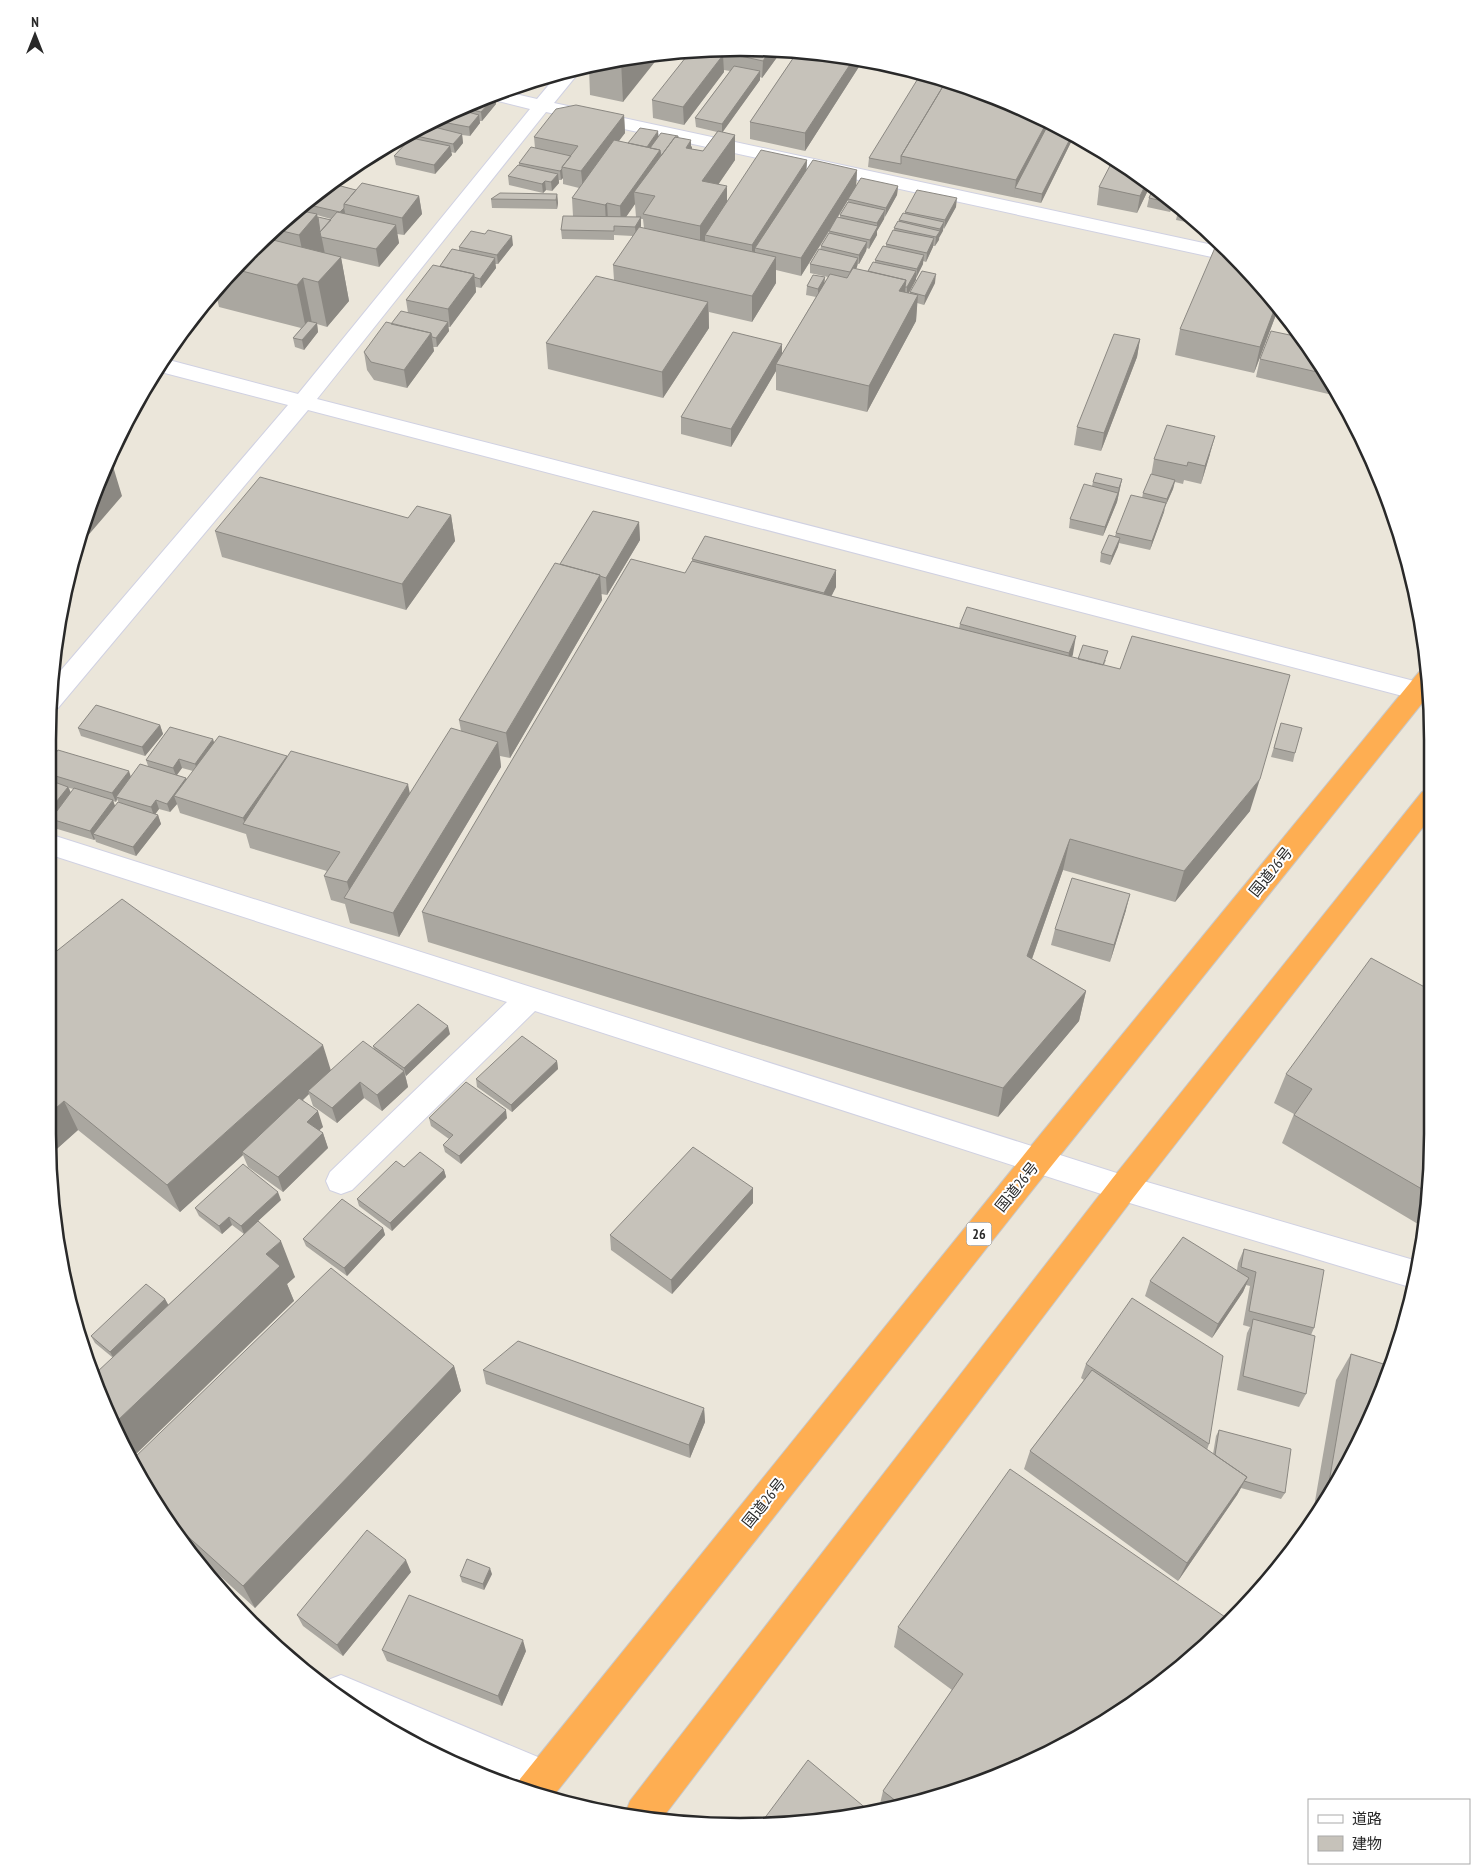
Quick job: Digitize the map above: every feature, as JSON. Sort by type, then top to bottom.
[{"type":"highway","name":"国道26号","points":[[539,1785],[1038,1160],[1421,687]]},
{"type":"highway","points":[[645,1811],[1123,1188],[1424,808]]},
{"type":"street","points":[[58,691],[303,402],[562,80]]},
{"type":"street","points":[[506,98],[1218,252]]},
{"type":"street","points":[[167,367],[1421,685]]},
{"type":"street","points":[[56,847],[1123,1188],[1410,1273]]},
{"type":"street","points":[[341,1181],[530,998]]},
{"type":"street","points":[[356,1700],[539,1785]]},
{"type":"building","points":[[741,56],[766,57],[763,61]]},
{"type":"building","points":[[722,57],[683,107],[652,100],[684,59]]},
{"type":"building","points":[[793,59],[850,65],[805,133],[750,122]]},
{"type":"building","points":[[734,66],[760,71],[722,124],[695,118]]},
{"type":"building","points":[[917,80],[942,88],[901,156],[901,164],[869,158]]},
{"type":"building","points":[[942,88],[1002,108],[1044,128],[1016,180],[901,156]]},
{"type":"building","points":[[487,105],[481,112],[473,110]]},
{"type":"building","points":[[576,105],[624,115],[581,171],[562,167],[578,146],[534,137],[556,109]]},
{"type":"building","points":[[469,112],[479,115],[469,127],[447,123]]},
{"type":"building","points":[[437,128],[462,134],[453,144],[419,137]]},
{"type":"building","points":[[640,128],[658,131],[647,147],[628,143]]},
{"type":"building","points":[[1046,129],[1069,141],[1042,194],[1015,188]]},
{"type":"building","points":[[718,131],[735,135],[702,181],[727,186],[700,226],[643,214],[655,196],[634,192],[675,137],[691,140],[686,148],[703,151]]},
{"type":"building","points":[[661,133],[678,137],[675,137],[661,156],[660,150],[650,148]]},
{"type":"building","points":[[415,139],[450,146],[434,165],[394,156],[405,144]]},
{"type":"building","points":[[614,140],[660,150],[620,206],[572,198]]},
{"type":"building","points":[[531,147],[571,156],[560,171],[519,163]]},
{"type":"building","points":[[761,150],[807,160],[752,245],[705,235]]},
{"type":"building","points":[[813,160],[857,170],[801,258],[755,248]]},
{"type":"building","points":[[518,165],[558,174],[551,182],[545,181],[542,184],[508,176]]},
{"type":"building","points":[[1110,165],[1144,189],[1140,196],[1099,187]]},
{"type":"building","points":[[861,178],[898,186],[886,208],[848,199]]},
{"type":"building","points":[[362,183],[419,196],[402,218],[344,204]]},
{"type":"building","points":[[340,186],[356,190],[344,204],[344,208],[340,212],[314,206]]},
{"type":"building","points":[[917,190],[957,198],[945,220],[905,212]]},
{"type":"building","points":[[500,193],[557,194],[556,200],[491,199]]},
{"type":"building","points":[[1151,194],[1159,200],[1149,198]]},
{"type":"building","points":[[848,202],[885,210],[877,223],[840,215]]},
{"type":"building","points":[[307,212],[317,214],[299,235],[284,231]]},
{"type":"building","points":[[337,212],[396,225],[376,249],[321,237],[320,232]]},
{"type":"building","points":[[903,213],[944,222],[940,229],[899,220]]},
{"type":"building","points":[[563,216],[641,217],[635,227],[614,226],[614,231],[561,230]]},
{"type":"building","points":[[318,217],[331,220],[320,232]]},
{"type":"building","points":[[837,217],[878,226],[870,240],[829,231]]},
{"type":"building","points":[[898,221],[940,231],[936,237],[894,228]]},
{"type":"building","points":[[639,227],[776,257],[752,296],[613,265]]},
{"type":"building","points":[[488,230],[512,236],[497,255],[459,247],[471,231],[485,234]]},
{"type":"building","points":[[893,230],[934,238],[927,253],[886,244]]},
{"type":"building","points":[[829,233],[867,242],[859,255],[821,246]]},
{"type":"building","points":[[274,240],[341,257],[318,282],[303,278],[297,285],[243,271]]},
{"type":"building","points":[[883,246],[924,255],[917,269],[875,260]]},
{"type":"building","points":[[452,249],[495,258],[480,279],[474,277],[474,274],[440,266]]},
{"type":"building","points":[[819,249],[858,258],[850,272],[810,264]]},
{"type":"building","points":[[1215,249],[1254,289],[1273,313],[1260,347],[1180,329]]},
{"type":"building","points":[[873,262],[916,271],[907,287],[905,287],[906,280],[868,271]]},
{"type":"building","points":[[433,265],[474,274],[448,309],[406,300]]},
{"type":"building","points":[[853,268],[906,280],[899,291],[918,295],[869,386],[776,364],[830,274],[847,278]]},
{"type":"building","points":[[922,271],[936,274],[925,296],[910,292]]},
{"type":"building","points":[[813,275],[825,277],[818,289],[807,286]]},
{"type":"building","points":[[596,276],[708,302],[662,372],[546,343]]},
{"type":"building","points":[[401,311],[448,322],[436,338],[432,337],[431,333],[391,324]]},
{"type":"building","points":[[308,321],[317,323],[302,340],[293,338]]},
{"type":"building","points":[[386,322],[431,333],[404,370],[371,362],[364,352]]},
{"type":"building","points":[[1271,331],[1290,335],[1316,372],[1260,359]]},
{"type":"building","points":[[733,332],[782,344],[731,429],[681,417]]},
{"type":"building","points":[[1114,334],[1140,339],[1104,433],[1077,427]]},
{"type":"building","points":[[1167,425],[1215,436],[1205,466],[1188,462],[1187,466],[1154,459]]},
{"type":"building","points":[[1096,473],[1122,479],[1119,488],[1093,482]]},
{"type":"building","points":[[1151,474],[1175,480],[1167,499],[1143,493]]},
{"type":"building","points":[[260,477],[408,518],[417,506],[451,515],[402,584],[215,531]]},
{"type":"building","points":[[1084,484],[1118,493],[1105,527],[1070,519]]},
{"type":"building","points":[[1131,495],[1166,503],[1152,541],[1116,533]]},
{"type":"building","points":[[593,511],[639,522],[606,578],[560,564]]},
{"type":"building","points":[[1109,535],[1120,538],[1112,556],[1101,553]]},
{"type":"building","points":[[705,536],[836,570],[824,593],[692,559]]},
{"type":"building","points":[[631,559],[685,573],[692,561],[1120,669],[1132,636],[1290,675],[1260,779],[1184,871],[1070,839],[1027,956],[1086,991],[1003,1088],[422,912]]},
{"type":"building","points":[[555,563],[600,575],[506,733],[459,720]]},
{"type":"building","points":[[967,607],[1076,636],[1069,653],[960,624]]},
{"type":"building","points":[[1083,645],[1108,651],[1103,665],[1078,659]]},
{"type":"building","points":[[96,705],[160,725],[142,747],[78,728]]},
{"type":"building","points":[[1281,723],[1302,728],[1295,753],[1274,748]]},
{"type":"building","points":[[170,727],[213,739],[195,764],[179,759],[173,768],[146,760]]},
{"type":"building","points":[[451,728],[498,742],[393,913],[344,898]]},
{"type":"building","points":[[219,736],[287,756],[243,818],[174,796]]},
{"type":"building","points":[[58,750],[129,771],[112,793],[56,776],[56,753]]},
{"type":"building","points":[[291,751],[408,784],[347,882],[324,876],[340,852],[243,824]]},
{"type":"building","points":[[140,764],[186,778],[167,804],[156,800],[151,807],[116,797]]},
{"type":"building","points":[[56,783],[68,787],[56,802]]},
{"type":"building","points":[[74,788],[113,800],[90,831],[56,821],[56,812]]},
{"type":"building","points":[[118,802],[158,815],[133,847],[93,834]]},
{"type":"building","points":[[1072,878],[1130,894],[1114,945],[1055,929]]},
{"type":"building","points":[[122,899],[323,1045],[167,1185],[64,1101],[56,1108],[56,952]]},
{"type":"building","points":[[1371,958],[1424,987],[1424,1134],[1421,1189],[1294,1115],[1312,1089],[1286,1074]]},
{"type":"building","points":[[418,1004],[448,1026],[404,1068],[373,1046]]},
{"type":"building","points":[[522,1036],[557,1061],[511,1105],[476,1079]]},
{"type":"building","points":[[363,1041],[404,1071],[377,1095],[360,1082],[332,1108],[308,1091]]},
{"type":"building","points":[[466,1082],[506,1110],[459,1156],[443,1145],[453,1135],[429,1118]]},
{"type":"building","points":[[299,1098],[318,1111],[307,1122],[323,1133],[278,1177],[242,1152]]},
{"type":"building","points":[[693,1147],[753,1188],[671,1280],[610,1235]]},
{"type":"building","points":[[420,1152],[444,1170],[390,1223],[357,1199],[396,1161],[404,1167]]},
{"type":"building","points":[[243,1164],[278,1192],[241,1226],[229,1217],[219,1226],[195,1208]]},
{"type":"building","points":[[342,1199],[383,1228],[344,1268],[303,1239]]},
{"type":"building","points":[[258,1221],[281,1241],[266,1254],[280,1266],[119,1419],[99,1370]]},
{"type":"building","points":[[1183,1237],[1249,1278],[1218,1324],[1150,1281]]},
{"type":"building","points":[[1244,1249],[1324,1270],[1314,1328],[1249,1311],[1256,1272],[1241,1267]]},
{"type":"building","points":[[331,1268],[454,1366],[243,1586],[188,1536],[171,1514],[137,1455]]},
{"type":"building","points":[[146,1284],[165,1299],[110,1352],[91,1336]]},
{"type":"building","points":[[1132,1298],[1223,1356],[1209,1444],[1086,1364]]},
{"type":"building","points":[[1253,1319],[1315,1336],[1306,1394],[1243,1376]]},
{"type":"building","points":[[518,1341],[704,1408],[689,1445],[483,1370]]},
{"type":"building","points":[[1351,1354],[1383,1364],[1372,1396],[1329,1480]]},
{"type":"building","points":[[1092,1370],[1247,1477],[1187,1563],[1030,1451]]},
{"type":"building","points":[[1219,1430],[1291,1449],[1285,1493],[1244,1481],[1247,1477],[1215,1455]]},
{"type":"building","points":[[1010,1469],[1224,1616],[1191,1648],[1156,1676],[1120,1703],[1082,1726],[1002,1766],[960,1781],[894,1800],[883,1791],[963,1674],[898,1627]]},
{"type":"building","points":[[367,1530],[406,1560],[337,1645],[297,1615]]},
{"type":"building","points":[[467,1559],[490,1568],[483,1584],[460,1576]]},
{"type":"building","points":[[409,1595],[523,1640],[498,1696],[382,1650]]},
{"type":"building","points":[[808,1760],[864,1806],[829,1812],[766,1817]]}]
